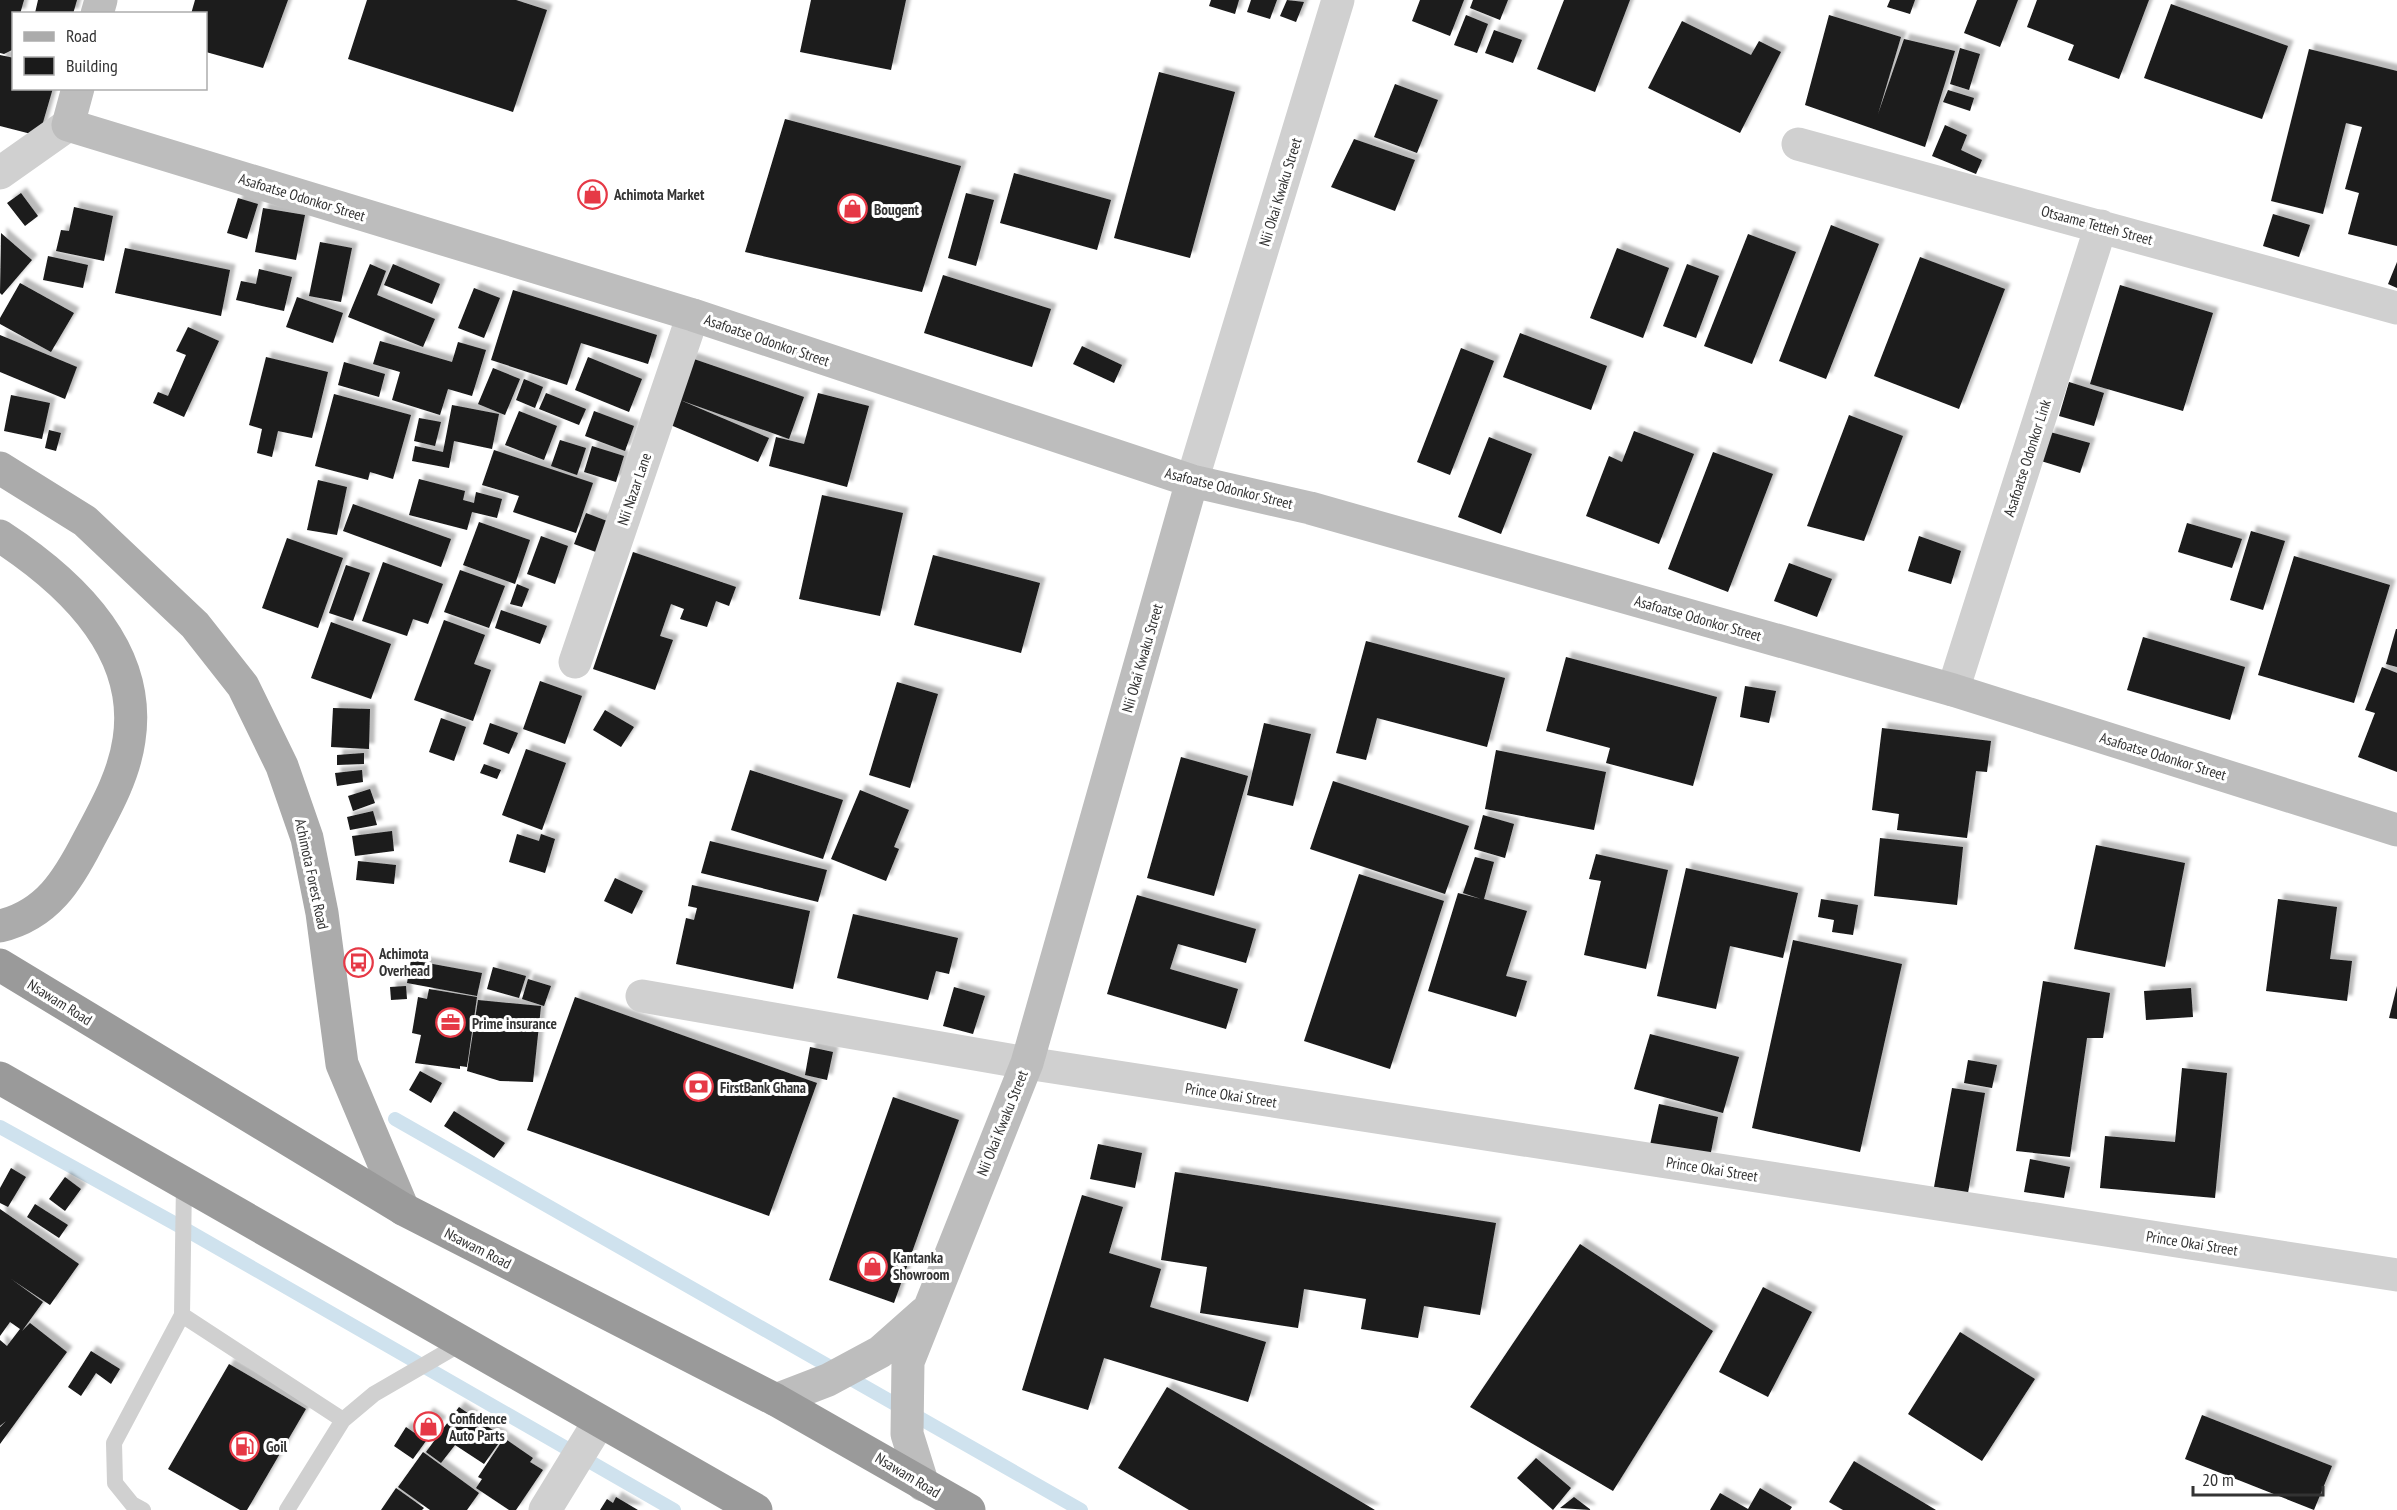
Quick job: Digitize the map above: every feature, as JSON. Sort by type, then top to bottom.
[{"type":"highway","name":"Nsawam Road","points":[[0,965],[403,1209],[777,1400],[969,1510]]},
{"type":"highway","points":[[0,1078],[756,1510]]},
{"type":"main road","name":"Achimota Forest Road","points":[[0,468],[86,521],[195,625],[243,686],[282,766],[307,838],[322,913],[342,1064],[403,1209]]},
{"type":"main road","points":[[0,536],[41,564],[82,602],[107,636],[122,666],[130,702],[129,740],[113,793],[68,880],[52,897],[14,922],[0,926]]},
{"type":"street","name":"Nii Okai Kwaku Street","points":[[923,1485],[907,1434],[908,1362],[927,1309],[1027,1063],[1192,481],[1338,0]]},
{"type":"street","points":[[0,173],[68,126],[77,90]]},
{"type":"street","name":"Asafoatse Odonkor Street","points":[[68,126],[693,315],[1192,481],[1310,508],[1953,690],[2397,830]]},
{"type":"street","name":"Otsaame Tetteh Street","points":[[1798,144],[2397,308]]},
{"type":"street","name":"Asafoatse Odonkor Link","points":[[1953,690],[2101,226]]},
{"type":"street","name":"Nii Nazar Lane","points":[[575,663],[693,315]]},
{"type":"street","name":"Prince Okai Street","points":[[642,996],[1027,1063],[2397,1275]]},
{"type":"street","name":"Nii Okai Kwaku Street","points":[[777,1400],[828,1380],[880,1352],[927,1309]]},
{"type":"street","points":[[545,1510],[599,1422]]},
{"type":"lane","points":[[143,1510],[132,1504],[115,1483],[114,1443],[182,1315],[184,1183]]},
{"type":"lane","points":[[182,1315],[343,1420]]},
{"type":"lane","points":[[287,1510],[343,1420],[374,1394],[462,1343]]},
{"type":"building","points":[[0,0],[24,0],[21,12],[12,12],[12,50],[4,54],[0,53]]},
{"type":"building","points":[[38,0],[77,0],[74,12],[35,12]]},
{"type":"building","points":[[195,0],[288,0],[263,68],[207,52],[207,12],[192,12]]},
{"type":"building","points":[[367,0],[516,0],[547,10],[513,112],[348,59]]},
{"type":"building","points":[[811,0],[906,0],[891,70],[800,52]]},
{"type":"building","points":[[1211,0],[1239,0],[1235,14],[1209,6]]},
{"type":"building","points":[[1251,0],[1277,0],[1270,19],[1247,12]]},
{"type":"building","points":[[1287,0],[1304,2],[1296,22],[1280,16]]},
{"type":"building","points":[[1420,0],[1464,0],[1450,36],[1412,21]]},
{"type":"building","points":[[1473,0],[1508,0],[1500,20],[1470,8]]},
{"type":"building","points":[[1564,0],[1630,0],[1595,92],[1537,69]]},
{"type":"building","points":[[1890,0],[1915,0],[1910,14],[1887,7]]},
{"type":"building","points":[[1977,0],[2018,0],[2000,47],[1964,33]]},
{"type":"building","points":[[2037,0],[2149,0],[2119,79],[2068,60],[2074,45],[2027,27]]},
{"type":"building","points":[[2171,4],[2288,46],[2262,119],[2144,78]]},
{"type":"building","points":[[1466,15],[1488,24],[1477,53],[1454,45]]},
{"type":"building","points":[[1829,15],[1901,37],[1878,114],[1904,39],[1955,51],[1925,147],[1805,105]]},
{"type":"building","points":[[1682,21],[1751,55],[1759,41],[1781,52],[1740,133],[1648,88]]},
{"type":"building","points":[[1494,30],[1522,40],[1513,63],[1485,53]]},
{"type":"building","points":[[1960,48],[1980,54],[1969,90],[1950,84]]},
{"type":"building","points":[[2309,49],[2397,71],[2397,246],[2348,234],[2359,193],[2345,189],[2362,127],[2346,123],[2323,214],[2271,201]]},
{"type":"building","points":[[0,55],[12,58],[12,90],[52,90],[39,136],[0,126]]},
{"type":"building","points":[[1159,72],[1235,92],[1190,258],[1114,238]]},
{"type":"building","points":[[1395,84],[1438,100],[1417,153],[1374,137]]},
{"type":"building","points":[[1948,90],[1974,98],[1970,111],[1943,102]]},
{"type":"building","name":"Bougent","points":[[785,119],[961,166],[922,292],[745,252]]},
{"type":"building","points":[[1945,125],[1967,135],[1961,150],[1982,160],[1976,174],[1932,156]]},
{"type":"building","points":[[1354,139],[1415,160],[1395,211],[1331,187]]},
{"type":"building","points":[[1014,173],[1111,200],[1097,250],[1000,223]]},
{"type":"building","points":[[21,193],[38,216],[25,226],[7,203]]},
{"type":"building","points":[[966,193],[994,200],[976,266],[948,258]]},
{"type":"building","points":[[238,198],[258,204],[247,239],[227,233]]},
{"type":"building","points":[[74,207],[113,216],[104,261],[56,251],[61,230],[69,231]]},
{"type":"building","points":[[263,208],[305,215],[296,260],[255,252]]},
{"type":"building","points":[[2273,214],[2310,225],[2299,257],[2263,246]]},
{"type":"building","points":[[1831,225],[1879,244],[1826,379],[1779,361]]},
{"type":"building","points":[[1,233],[32,260],[2,295],[0,293]]},
{"type":"building","points":[[1748,234],[1796,252],[1752,364],[1704,346]]},
{"type":"building","points":[[320,242],[352,248],[341,302],[309,296]]},
{"type":"building","points":[[125,248],[230,270],[221,316],[115,293]]},
{"type":"building","points":[[1617,248],[1669,268],[1643,338],[1590,318]]},
{"type":"building","points":[[48,256],[88,265],[83,288],[43,280]]},
{"type":"building","points":[[1920,257],[2005,289],[1959,409],[1874,376]]},
{"type":"building","points":[[2397,262],[2397,288],[2388,284]]},
{"type":"building","points":[[370,264],[386,271],[377,295],[435,319],[423,347],[348,317]]},
{"type":"building","points":[[393,264],[440,284],[432,304],[384,285]]},
{"type":"building","points":[[1687,264],[1719,276],[1696,338],[1663,326]]},
{"type":"building","points":[[259,269],[292,277],[284,311],[236,300],[241,281],[256,284]]},
{"type":"building","points":[[943,275],[1051,309],[1032,367],[924,333]]},
{"type":"building","points":[[20,283],[74,313],[51,352],[0,324],[0,318]]},
{"type":"building","points":[[2120,285],[2213,313],[2183,411],[2090,384]]},
{"type":"building","points":[[474,288],[500,298],[484,338],[458,328]]},
{"type":"building","points":[[513,290],[657,335],[648,364],[581,343],[567,385],[491,360]]},
{"type":"building","points":[[297,297],[343,313],[333,343],[286,327]]},
{"type":"building","points":[[188,327],[219,341],[184,417],[153,403],[158,392],[168,396],[186,355],[176,351]]},
{"type":"building","points":[[1520,333],[1607,366],[1591,410],[1503,377]]},
{"type":"building","points":[[0,335],[77,367],[65,399],[0,372]]},
{"type":"building","points":[[380,341],[452,362],[458,342],[486,350],[472,396],[448,389],[440,415],[392,400],[400,372],[373,364]]},
{"type":"building","points":[[1082,346],[1122,365],[1114,383],[1073,364]]},
{"type":"building","points":[[1461,348],[1494,361],[1450,475],[1417,462]]},
{"type":"building","points":[[266,357],[328,372],[312,438],[278,431],[272,457],[257,453],[262,429],[249,425]]},
{"type":"building","points":[[588,357],[642,379],[629,412],[575,390]]},
{"type":"building","points":[[691,358],[804,397],[789,439],[680,400],[769,438],[758,462],[661,421]]},
{"type":"building","points":[[344,362],[385,374],[379,397],[338,385]]},
{"type":"building","points":[[493,368],[520,379],[505,415],[478,404]]},
{"type":"building","points":[[524,379],[543,387],[535,408],[516,400]]},
{"type":"building","points":[[2069,382],[2104,393],[2094,426],[2059,416]]},
{"type":"building","points":[[546,393],[586,409],[579,425],[539,409]]},
{"type":"building","points":[[818,393],[869,406],[847,487],[769,466],[776,437],[804,444]]},
{"type":"building","points":[[334,394],[411,415],[393,479],[370,472],[368,480],[315,466]]},
{"type":"building","points":[[11,395],[50,403],[42,439],[4,431]]},
{"type":"building","points":[[452,405],[499,414],[492,449],[454,441],[449,468],[412,461],[415,446],[443,452]]},
{"type":"building","points":[[519,411],[557,426],[544,460],[505,445]]},
{"type":"building","points":[[594,411],[634,426],[625,451],[585,436]]},
{"type":"building","points":[[1849,415],[1903,436],[1864,541],[1807,526]]},
{"type":"building","points":[[419,418],[441,422],[435,446],[414,441]]},
{"type":"building","points":[[49,430],[61,433],[56,451],[45,448]]},
{"type":"building","points":[[1634,431],[1694,454],[1659,544],[1586,516],[1609,456],[1622,462]]},
{"type":"building","points":[[2050,432],[2090,443],[2080,473],[2041,461]]},
{"type":"building","points":[[1489,437],[1532,454],[1501,534],[1458,517]]},
{"type":"building","points":[[560,440],[586,448],[577,475],[551,466]]},
{"type":"building","points":[[592,446],[624,456],[616,482],[584,472]]},
{"type":"building","points":[[494,450],[593,483],[576,533],[513,512],[519,496],[482,485]]},
{"type":"building","points":[[1713,452],[1773,474],[1728,592],[1668,569]]},
{"type":"building","points":[[419,479],[465,491],[463,500],[474,503],[476,492],[502,499],[497,518],[472,512],[467,530],[409,515]]},
{"type":"building","points":[[318,480],[347,487],[337,535],[307,530]]},
{"type":"building","points":[[822,495],[903,513],[880,616],[799,599]]},
{"type":"building","points":[[353,504],[451,539],[441,567],[343,531]]},
{"type":"building","points":[[586,513],[615,524],[604,555],[574,544]]},
{"type":"building","points":[[479,522],[530,540],[515,584],[463,565]]},
{"type":"building","points":[[2187,523],[2242,539],[2232,568],[2178,552]]},
{"type":"building","points":[[2251,531],[2285,541],[2263,610],[2230,600]]},
{"type":"building","points":[[541,536],[568,546],[555,584],[527,574]]},
{"type":"building","points":[[1919,536],[1961,551],[1951,584],[1908,571]]},
{"type":"building","points":[[287,538],[343,558],[318,628],[262,608]]},
{"type":"building","points":[[633,552],[736,587],[729,606],[716,601],[707,627],[680,619],[684,609],[671,604],[660,636],[673,640],[655,690],[593,669]]},
{"type":"building","points":[[933,555],[1040,583],[1021,653],[914,625]]},
{"type":"building","points":[[2294,556],[2390,585],[2354,703],[2258,675]]},
{"type":"building","points":[[383,562],[443,584],[428,624],[413,619],[407,636],[362,621]]},
{"type":"building","points":[[1789,563],[1832,579],[1817,617],[1774,601]]},
{"type":"building","points":[[346,565],[370,573],[353,621],[329,613]]},
{"type":"building","points":[[460,570],[505,586],[489,628],[444,612]]},
{"type":"building","points":[[517,584],[529,589],[522,607],[510,604]]},
{"type":"building","points":[[501,610],[547,626],[540,644],[495,628]]},
{"type":"building","points":[[444,620],[485,635],[474,664],[491,670],[473,721],[414,700]]},
{"type":"building","points":[[331,622],[391,644],[371,699],[311,678]]},
{"type":"building","points":[[2397,629],[2397,667],[2386,664]]},
{"type":"building","points":[[2143,637],[2245,667],[2230,720],[2127,690]]},
{"type":"building","points":[[1366,641],[1505,678],[1487,747],[1377,718],[1366,760],[1336,753]]},
{"type":"building","points":[[1566,657],[1717,697],[1693,786],[1606,763],[1610,748],[1546,731]]},
{"type":"building","points":[[2382,667],[2397,673],[2397,772],[2358,757],[2375,713],[2365,710]]},
{"type":"building","points":[[540,681],[582,696],[565,744],[523,729]]},
{"type":"building","points":[[897,682],[938,694],[910,788],[869,775]]},
{"type":"building","points":[[1745,686],[1776,691],[1769,723],[1740,717]]},
{"type":"building","points":[[333,708],[370,709],[369,749],[331,747]]},
{"type":"building","points":[[605,710],[634,727],[621,747],[593,730]]},
{"type":"building","points":[[441,718],[466,727],[454,761],[429,752]]},
{"type":"building","points":[[490,723],[518,733],[509,754],[483,744]]},
{"type":"building","points":[[1264,723],[1311,734],[1293,806],[1247,795]]},
{"type":"building","points":[[1882,728],[1991,741],[1987,772],[1976,771],[1967,838],[1897,830],[1899,814],[1872,810]]},
{"type":"building","points":[[526,749],[566,763],[542,830],[502,815]]},
{"type":"building","points":[[1496,750],[1606,772],[1594,830],[1485,809]]},
{"type":"building","points":[[364,753],[364,764],[337,765],[337,755]]},
{"type":"building","points":[[1181,757],[1248,776],[1214,896],[1147,878]]},
{"type":"building","points":[[484,764],[501,770],[497,779],[480,773]]},
{"type":"building","points":[[362,770],[363,782],[337,786],[335,773]]},
{"type":"building","points":[[750,770],[843,800],[823,859],[731,830]]},
{"type":"building","points":[[1333,781],[1469,826],[1445,894],[1310,849]]},
{"type":"building","points":[[370,789],[375,803],[353,811],[348,796]]},
{"type":"building","points":[[860,790],[909,810],[894,847],[899,849],[886,881],[831,859]]},
{"type":"building","points":[[373,811],[377,825],[350,830],[347,817]]},
{"type":"building","points":[[1483,815],[1514,824],[1505,858],[1474,849]]},
{"type":"building","points":[[392,831],[394,851],[355,856],[352,836]]},
{"type":"building","points":[[517,834],[539,841],[541,834],[555,839],[545,873],[509,862]]},
{"type":"building","points":[[1880,838],[1963,847],[1957,905],[1874,896]]},
{"type":"building","points":[[710,841],[827,870],[818,902],[701,873]]},
{"type":"building","points":[[2096,845],[2185,863],[2165,967],[2074,949]]},
{"type":"building","points":[[1596,854],[1668,870],[1646,969],[1584,955],[1601,881],[1589,879]]},
{"type":"building","points":[[1475,857],[1494,862],[1484,899],[1527,911],[1506,976],[1527,981],[1516,1017],[1428,991],[1458,893],[1481,899],[1463,893]]},
{"type":"building","points":[[358,861],[396,865],[394,884],[356,880]]},
{"type":"building","points":[[1686,868],[1798,893],[1783,958],[1730,946],[1716,1009],[1657,996]]},
{"type":"building","points":[[1359,874],[1444,901],[1390,1069],[1304,1041]]},
{"type":"building","points":[[615,878],[643,891],[632,914],[604,901]]},
{"type":"building","points":[[692,885],[810,911],[793,989],[676,964],[686,918],[694,920],[697,908],[688,906]]},
{"type":"building","points":[[1137,895],[1256,929],[1246,963],[1178,944],[1170,969],[1238,989],[1226,1029],[1107,994]]},
{"type":"building","points":[[1821,899],[1858,905],[1853,935],[1832,932],[1834,920],[1818,917]]},
{"type":"building","points":[[2278,899],[2337,907],[2330,959],[2352,961],[2347,1001],[2266,991]]},
{"type":"building","points":[[853,914],[958,938],[949,974],[936,971],[928,1000],[837,978]]},
{"type":"building","points":[[1793,940],[1902,964],[1860,1152],[1752,1128]]},
{"type":"building","points":[[411,960],[482,973],[477,996],[407,983]]},
{"type":"building","points":[[493,967],[526,976],[519,998],[487,989]]},
{"type":"building","points":[[528,979],[551,986],[544,1006],[522,999]]},
{"type":"building","points":[[2043,981],[2110,993],[2103,1038],[2087,1038],[2070,1157],[2016,1151]]},
{"type":"building","points":[[406,986],[407,999],[391,1000],[390,987]]},
{"type":"building","points":[[2397,986],[2397,1019],[2389,1018]]},
{"type":"building","points":[[954,987],[985,996],[973,1034],[943,1026]]},
{"type":"building","points":[[2191,988],[2193,1017],[2146,1020],[2144,991]]},
{"type":"building","points":[[429,989],[477,997],[467,1067],[460,1066],[460,1069],[415,1063],[421,1035],[412,1033],[418,997],[427,999]]},
{"type":"building","points":[[575,997],[817,1083],[769,1216],[527,1130]]},
{"type":"building","points":[[478,1000],[541,1006],[533,1082],[500,1081],[467,1071]]},
{"type":"building","points":[[1650,1034],[1739,1057],[1723,1113],[1634,1089]]},
{"type":"building","points":[[810,1047],[833,1052],[827,1080],[805,1075]]},
{"type":"building","points":[[1968,1060],[1997,1065],[1992,1088],[1964,1083]]},
{"type":"building","points":[[2182,1068],[2227,1073],[2215,1198],[2100,1188],[2105,1136],[2175,1142]]},
{"type":"building","points":[[420,1071],[442,1083],[431,1103],[409,1090]]},
{"type":"building","points":[[1952,1088],[1985,1093],[1968,1193],[1934,1187]]},
{"type":"building","points":[[893,1097],[959,1120],[894,1303],[829,1280]]},
{"type":"building","points":[[1659,1104],[1718,1117],[1710,1157],[1650,1145]]},
{"type":"building","points":[[454,1111],[505,1143],[494,1158],[444,1126]]},
{"type":"building","points":[[1098,1144],[1142,1153],[1135,1188],[1090,1179]]},
{"type":"building","points":[[2030,1159],[2070,1167],[2064,1198],[2024,1192]]},
{"type":"building","points":[[11,1168],[26,1177],[8,1207],[0,1203],[0,1188]]},
{"type":"building","points":[[1175,1172],[1496,1223],[1480,1315],[1424,1306],[1418,1338],[1361,1329],[1366,1299],[1304,1289],[1298,1328],[1200,1313],[1207,1267],[1161,1260]]},
{"type":"building","points":[[65,1177],[81,1189],[65,1211],[49,1199]]},
{"type":"building","points":[[1082,1195],[1123,1207],[1109,1253],[1161,1269],[1150,1307],[1266,1342],[1248,1402],[1104,1358],[1088,1410],[1022,1390]]},
{"type":"building","points":[[35,1204],[68,1225],[59,1238],[27,1217]]},
{"type":"building","points":[[0,1209],[79,1264],[50,1305],[11,1279],[43,1302],[22,1331],[30,1323],[67,1352],[0,1444],[0,1427],[6,1421],[0,1426],[0,1340],[7,1346],[20,1329],[10,1322],[0,1336]]},
{"type":"building","points":[[1580,1244],[1713,1331],[1613,1491],[1470,1407]]},
{"type":"building","points":[[1763,1287],[1812,1312],[1768,1397],[1719,1372]]},
{"type":"building","points":[[1960,1332],[2035,1379],[1982,1461],[1908,1414]]},
{"type":"building","points":[[91,1351],[120,1369],[111,1384],[96,1373],[81,1396],[68,1387]]},
{"type":"building","points":[[229,1364],[306,1409],[247,1510],[240,1510],[168,1469]]},
{"type":"building","points":[[1167,1387],[1375,1510],[1189,1510],[1118,1468]]},
{"type":"building","points":[[459,1407],[503,1437],[484,1464],[455,1445],[441,1463],[426,1452]]},
{"type":"building","name":"Confidence Auto Parts","points":[[428,1413],[441,1422],[427,1440],[415,1432]]},
{"type":"building","points":[[2202,1415],[2332,1466],[2314,1510],[2185,1459]]},
{"type":"building","points":[[406,1427],[426,1441],[413,1459],[394,1446]]},
{"type":"building","points":[[504,1438],[533,1458],[530,1462],[543,1470],[516,1510],[509,1510],[476,1488],[482,1479],[478,1477]]},
{"type":"building","points":[[423,1452],[479,1493],[467,1510],[430,1510],[398,1487]]},
{"type":"building","points":[[1536,1458],[1571,1488],[1553,1510],[1517,1478]]},
{"type":"building","points":[[1854,1461],[1936,1510],[1843,1510],[1829,1502]]},
{"type":"building","points":[[396,1488],[424,1508],[422,1510],[381,1510]]},
{"type":"building","points":[[1760,1488],[1792,1507],[1790,1510],[1710,1510],[1720,1493],[1748,1509]]},
{"type":"building","points":[[616,1497],[638,1510],[600,1510],[607,1499],[613,1503]]},
{"type":"building","points":[[1574,1497],[1591,1510],[1560,1508]]},
{"type":"waterway","points":[[395,1119],[1081,1510]]},
{"type":"waterway","points":[[0,1127],[183,1228],[674,1510]]},
{"type":"place","name":"Achimota Market","points":[[593,194]]},
{"type":"place","name":"Bougent","points":[[853,209]]},
{"type":"place","name":"Achimota Overhead","points":[[358,962]]},
{"type":"place","name":"Prime insurance","points":[[451,1023]]},
{"type":"place","name":"FirstBank Ghana","points":[[699,1087]]},
{"type":"place","name":"Kantanka Showroom","points":[[872,1266]]},
{"type":"place","name":"Confidence Auto Parts","points":[[428,1427]]},
{"type":"place","name":"Goil","points":[[245,1446]]}]
